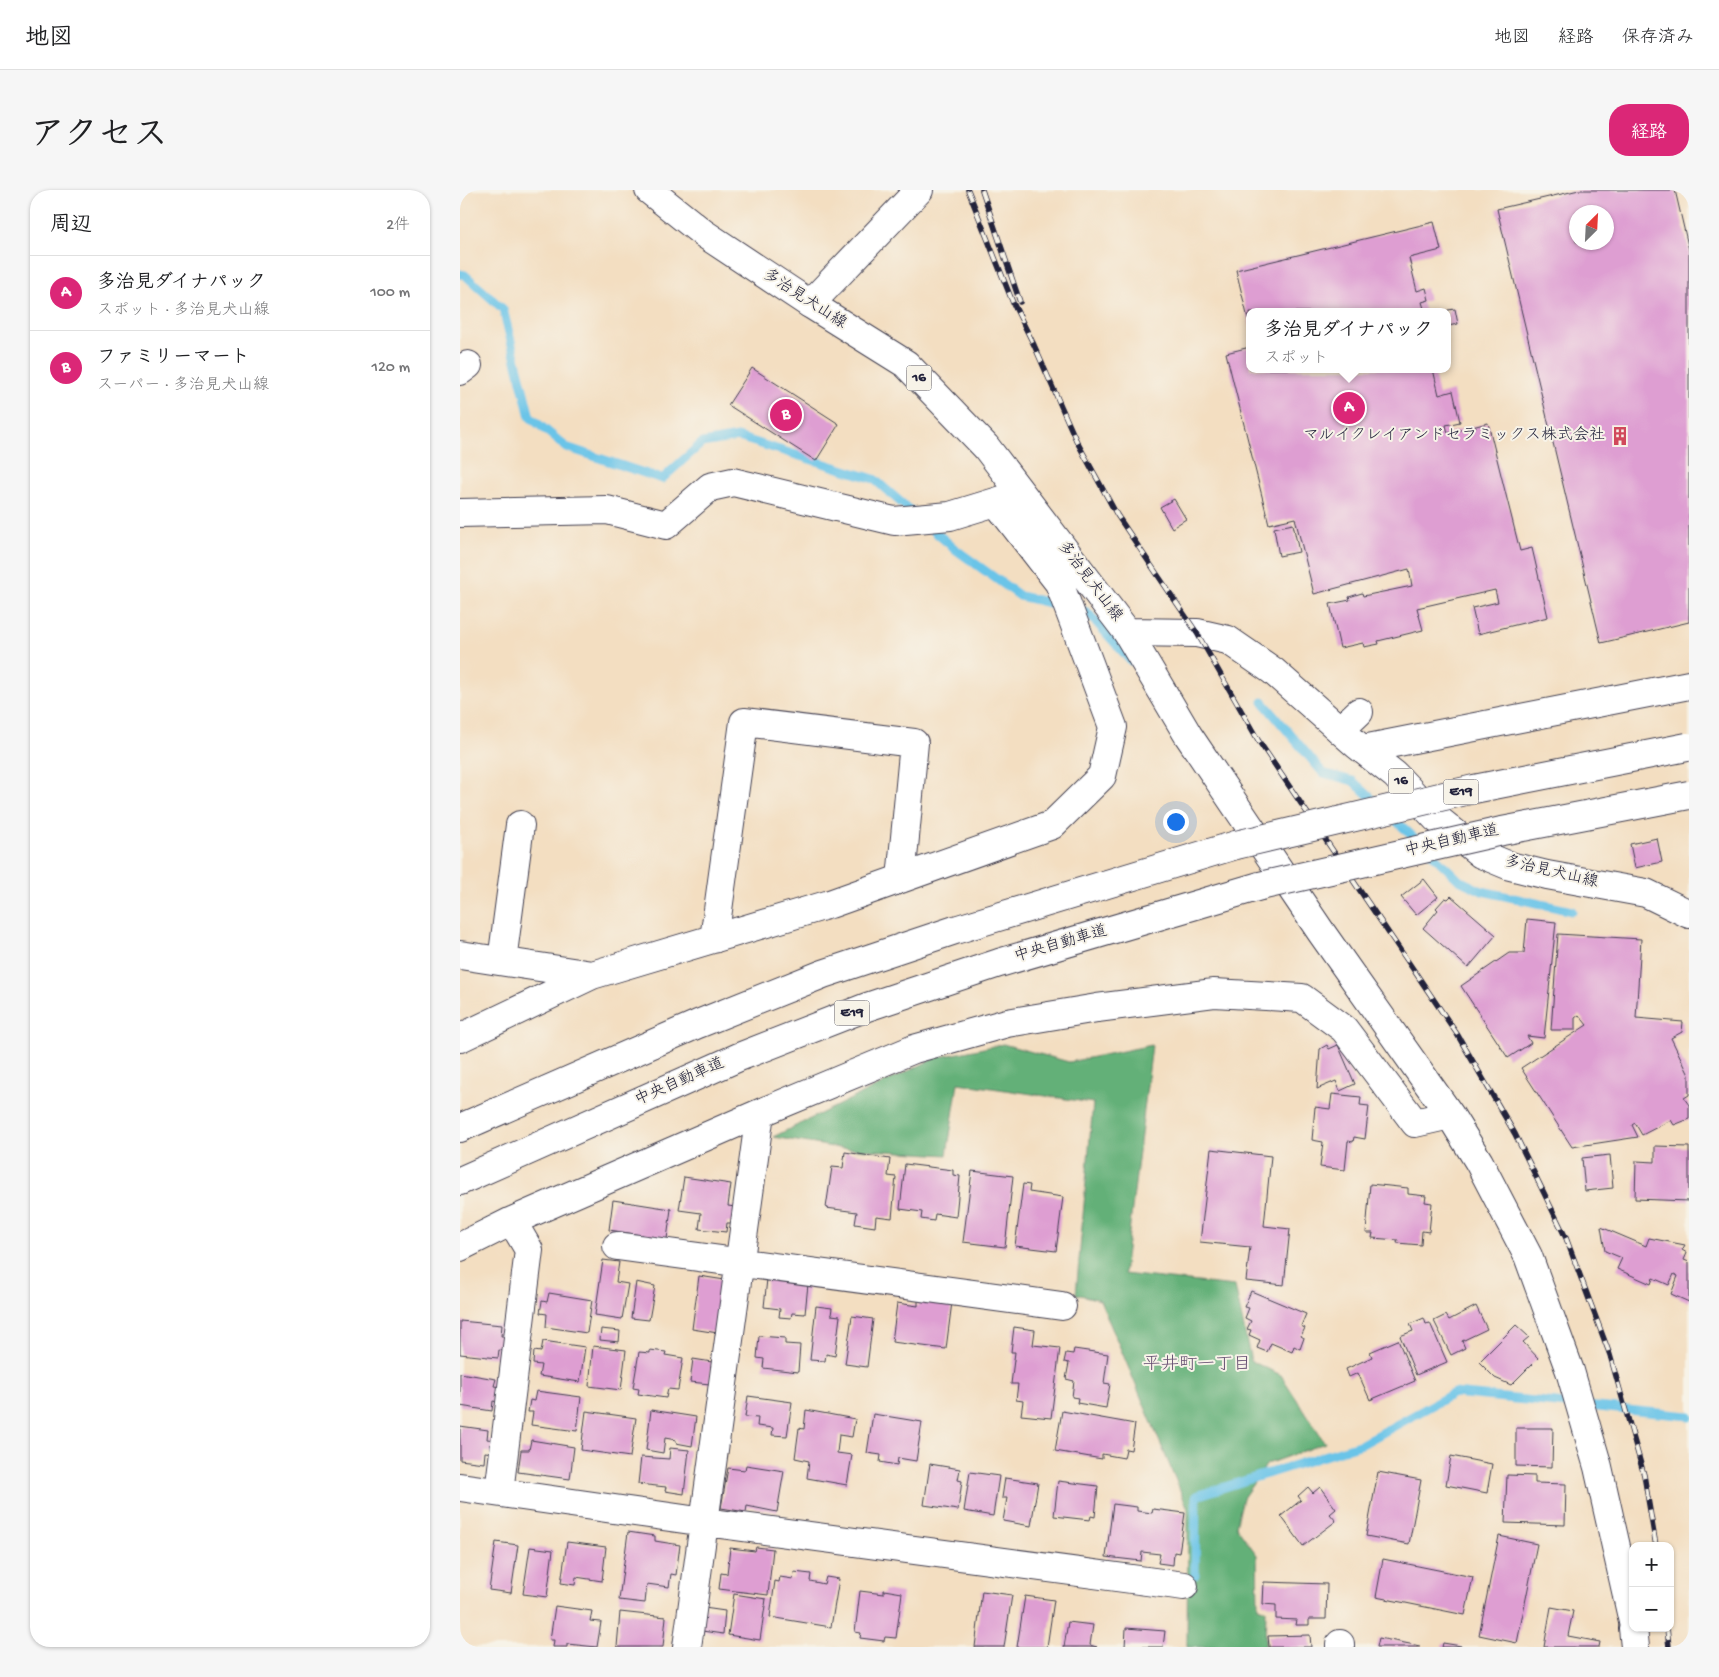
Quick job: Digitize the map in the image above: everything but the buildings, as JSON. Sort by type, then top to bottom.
[{"type":"main road","name":"多治見犬山線","points":[[649,190],[702,233],[906,364],[986,447],[1127,632],[1198,633],[1228,640],[1350,721],[1363,749],[1395,775],[1436,818],[1481,854],[1510,866],[1547,875],[1646,893],[1689,914]]},
{"type":"main road","points":[[810,304],[919,190]]},
{"type":"main road","points":[[460,513],[607,510],[666,525],[710,487],[733,482],[894,521],[950,516],[1022,494]]},
{"type":"main road","points":[[460,1038],[592,975],[830,904],[1052,825],[1102,776],[1114,727],[1059,582],[996,502]]},
{"type":"main road","points":[[1127,632],[1188,735],[1321,932],[1450,1115],[1479,1162],[1528,1256],[1570,1371],[1598,1467],[1629,1604]]},
{"type":"main road","points":[[1363,749],[1689,685]]},
{"type":"main road","points":[[714,939],[744,722],[914,743],[901,879]]},
{"type":"main road","name":"E19","points":[[460,1128],[698,1024],[823,974],[955,930],[1236,845],[1484,787],[1688,746]]},
{"type":"main road","name":"中央自動車道","points":[[460,1181],[738,1057],[867,1007],[999,963],[1260,886],[1502,831],[1689,795]]},
{"type":"main road","points":[[502,961],[520,825]]},
{"type":"main road","points":[[460,955],[592,975]]},
{"type":"main road","points":[[460,1247],[512,1221],[914,1048],[1007,1023],[1097,1008],[1214,992],[1302,998],[1344,1029],[1415,1123],[1450,1115]]},
{"type":"main road","points":[[687,1647],[738,1262],[760,1113]]},
{"type":"main road","points":[[499,1492],[529,1250],[512,1221]]},
{"type":"main road","points":[[617,1246],[1062,1306]]},
{"type":"main road","points":[[460,1487],[704,1522],[1184,1586]]},
{"type":"main road","points":[[1633,1632],[1635,1647]]},
{"type":"green space","points":[[1003,1044],[1069,1062],[1152,1045],[1124,1274],[1235,1286],[1251,1361],[1281,1375],[1325,1443],[1267,1464],[1243,1498],[1236,1526],[1257,1555],[1258,1607],[1266,1610],[1265,1647],[1187,1647],[1188,1509],[1100,1300],[1076,1294],[1093,1103],[958,1083],[947,1155],[839,1148],[773,1137],[935,1058]]},
{"type":"waterway","points":[[460,274],[465,275],[503,309],[530,417],[566,447],[662,479],[702,443],[738,437],[874,479],[913,513]]},
{"type":"waterway","points":[[927,525],[955,549],[1020,596],[1087,612],[1131,661]]},
{"type":"waterway","points":[[1263,702],[1323,773],[1353,781],[1421,844]]},
{"type":"waterway","points":[[1431,853],[1459,880],[1482,891],[1572,911]]},
{"type":"waterway","points":[[1195,1575],[1196,1496],[1362,1444],[1454,1393],[1689,1416]]},
{"type":"railway","points":[[968,190],[1013,303],[1034,345],[1076,440],[1117,515],[1197,633],[1258,740],[1457,1034],[1515,1134],[1566,1238],[1610,1355],[1644,1475],[1655,1542]]},
{"type":"railway","points":[[982,190],[1020,302]]},
{"type":"railway","points":[[1667,1632],[1669,1647]]},
{"type":"place","name":"多治見ダイナパック","points":[[1349,408]]},
{"type":"place","name":"ファミリーマート","points":[[786,415]]},
{"type":"place","name":"マルイクレイアンドセラミックス株式会社","points":[[1620,436]]},
{"type":"district","name":"平井町一丁目","points":[[1197,1365]]}]
